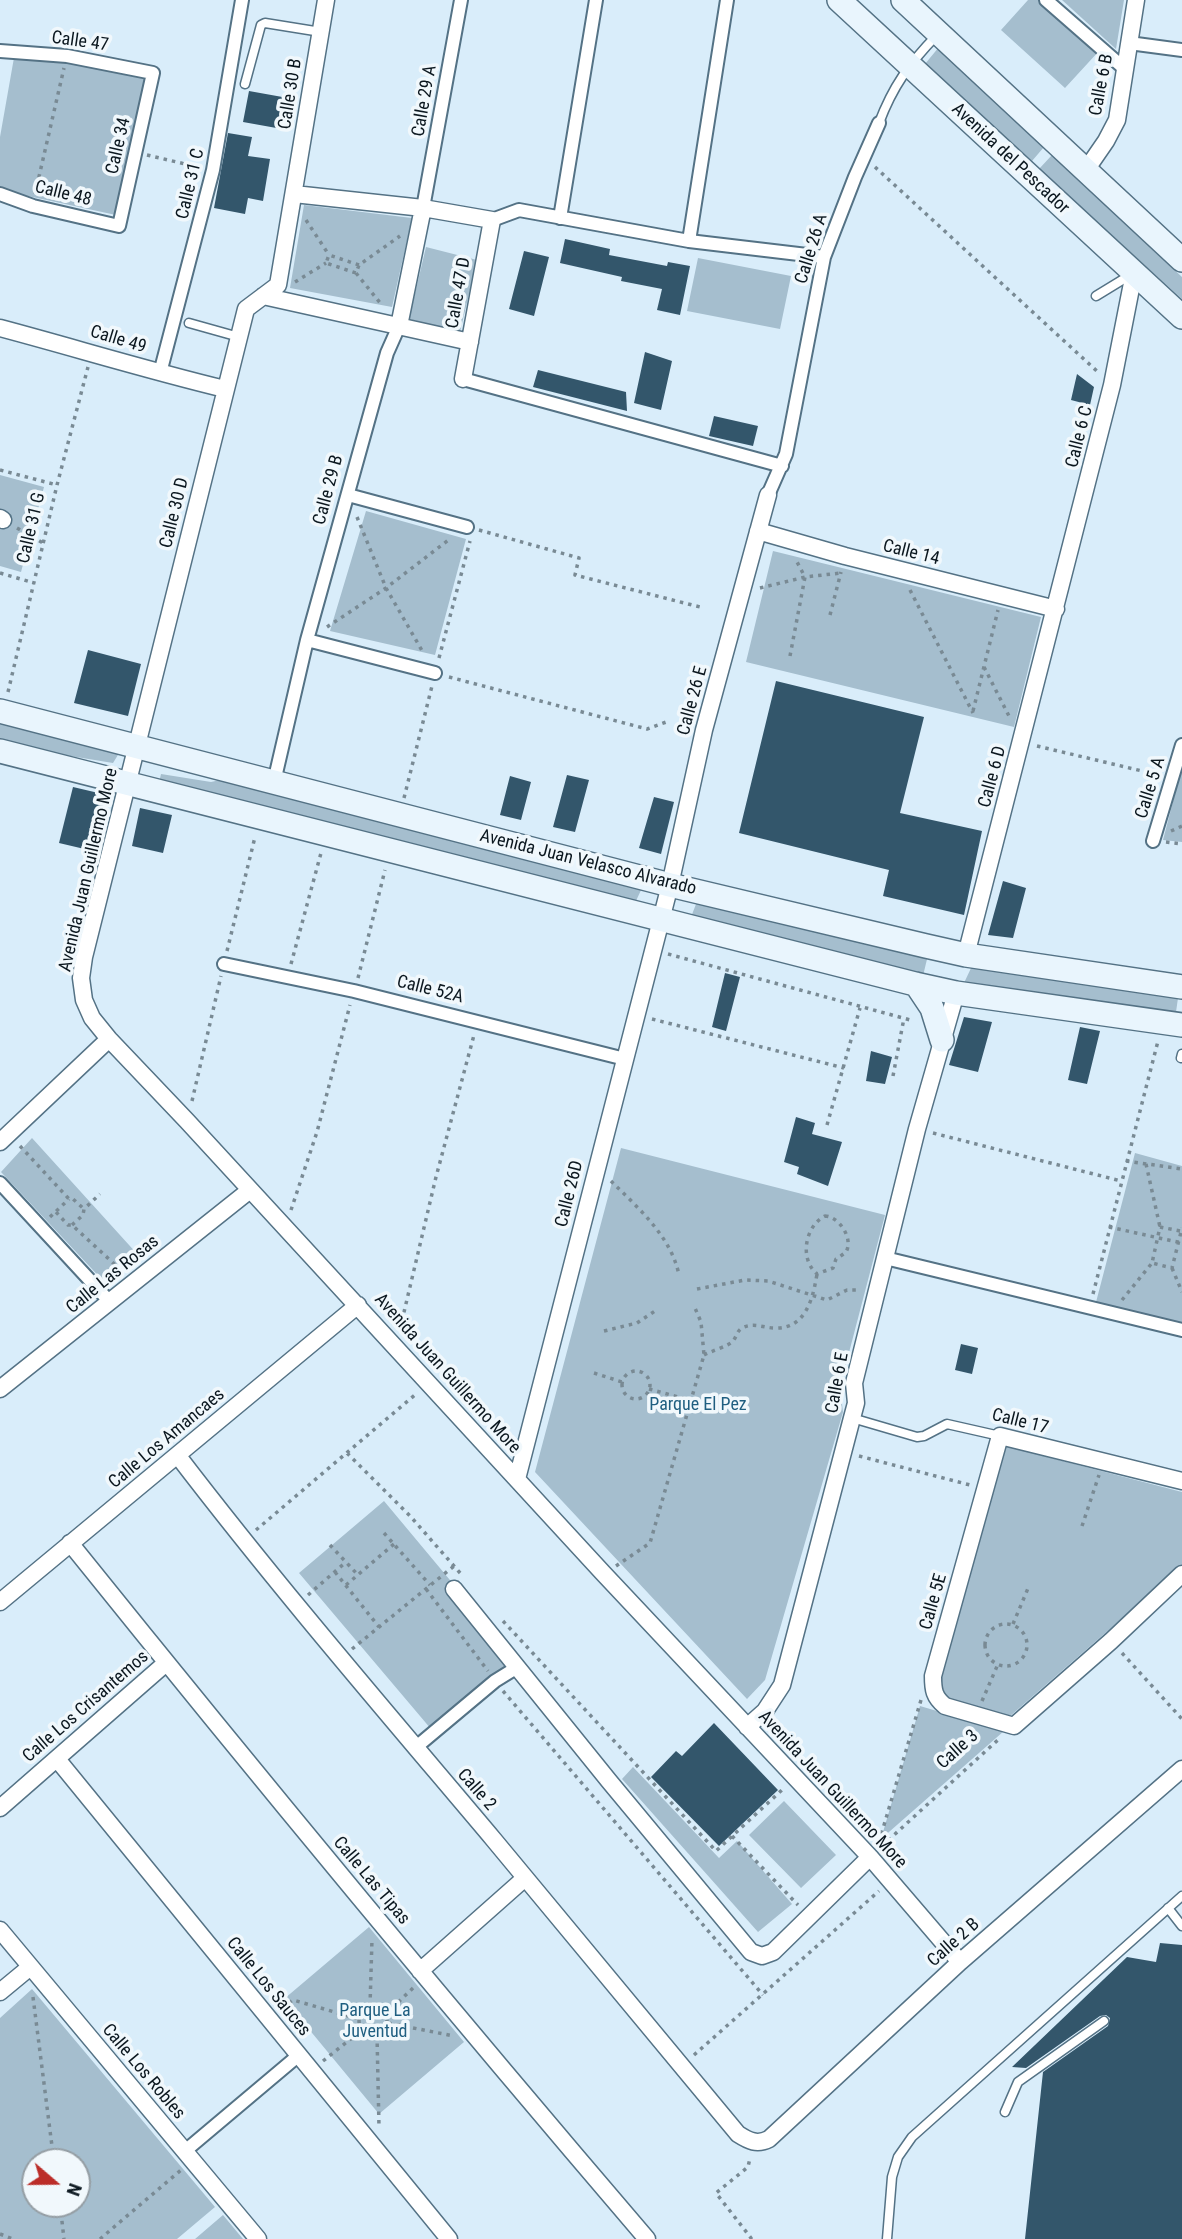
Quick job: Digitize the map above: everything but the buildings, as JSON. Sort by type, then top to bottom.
[{"type":"main road","name":"Avenida del Pescador","points":[[839,0],[1182,317]]},
{"type":"main road","points":[[903,0],[1182,260]]},
{"type":"main road","name":"Avenida Juan Velasco Alvarado","points":[[2,711],[670,885],[959,953],[1182,987]]},
{"type":"main road","name":"Avenida Juan Velasco Alvarado","points":[[0,752],[949,992],[1172,1023]]},
{"type":"main road","points":[[949,992],[959,953]]},
{"type":"main road","points":[[916,984],[932,1008],[942,1040]]},
{"type":"street","name":"Calle 31 C","points":[[160,373],[214,170],[242,0]]},
{"type":"street","name":"Calle 30 B","points":[[278,285],[326,0]]},
{"type":"street","name":"Calle 29 A","points":[[424,208],[461,0]]},
{"type":"street","points":[[560,218],[596,0]]},
{"type":"street","points":[[689,241],[727,0]]},
{"type":"street","points":[[1046,0],[1126,70]]},
{"type":"street","name":"Calle 6 B","points":[[1086,170],[1117,120],[1136,0]]},
{"type":"street","points":[[1129,43],[1182,50]]},
{"type":"street","name":"Calle 47","points":[[0,51],[67,56],[153,73]]},
{"type":"street","name":"Calle 34","points":[[119,226],[153,73]]},
{"type":"street","name":"Calle 26 A","points":[[768,495],[782,466],[824,257],[863,156],[879,123]]},
{"type":"street","name":"Calle 48","points":[[0,194],[33,206],[119,226]]},
{"type":"street","points":[[293,198],[424,208],[492,220],[519,210],[689,241],[824,257]]},
{"type":"street","name":"Calle 29 B","points":[[274,782],[307,640],[387,353],[399,326],[424,208]]},
{"type":"street","name":"Calle 47 D","points":[[492,220],[463,379],[782,466]]},
{"type":"street","name":"Calle 6 C","points":[[1056,609],[1112,385],[1134,273]]},
{"type":"street","name":"Calle 30 D","points":[[137,748],[246,309],[278,285]]},
{"type":"street","points":[[263,296],[470,342]]},
{"type":"street","name":"Calle 49","points":[[0,328],[225,389]]},
{"type":"street","points":[[348,495],[467,527]]},
{"type":"street","name":"Calle 26 E","points":[[661,919],[705,730],[768,495]]},
{"type":"street","name":"Calle 14","points":[[758,531],[845,556],[1056,609]]},
{"type":"street","name":"Calle 6 D","points":[[959,953],[1021,742],[1056,609]]},
{"type":"street","points":[[307,640],[435,673]]},
{"type":"street","name":"Calle 5 A","points":[[1153,841],[1182,745]]},
{"type":"street","name":"Avenida Juan Guillermo More","points":[[137,748],[81,978],[84,1000],[92,1018],[747,1727],[795,1778],[875,1851],[890,1881],[960,1962]]},
{"type":"street","name":"Calle 26D","points":[[517,1479],[661,919]]},
{"type":"street","name":"Calle 52A","points":[[224,964],[354,991],[625,1059]]},
{"type":"street","name":"Calle 6 E","points":[[747,1727],[765,1711],[782,1685],[856,1403],[854,1383],[942,1040],[949,992]]},
{"type":"street","points":[[5,1138],[109,1039]]},
{"type":"street","points":[[0,1183],[110,1302]]},
{"type":"street","name":"Calle Las Rosas","points":[[3,1381],[110,1302],[250,1190]]},
{"type":"street","points":[[885,1258],[1182,1330]]},
{"type":"street","name":"Calle Los Amancaes","points":[[0,1602],[358,1305]]},
{"type":"street","name":"Calle 17","points":[[1000,1436],[1182,1481]]},
{"type":"street","name":"Calle 5E","points":[[933,1688],[933,1676],[1000,1436]]},
{"type":"street","name":"Calle 2","points":[[178,1456],[339,1659],[738,2134],[753,2142]]},
{"type":"street","name":"Calle Las Tipas","points":[[70,1543],[478,2041],[647,2239]]},
{"type":"street","points":[[933,1688],[936,1699],[944,1706],[1014,1726],[1182,1574]]},
{"type":"street","points":[[458,1583],[516,1668],[751,1952],[762,1956],[773,1952],[875,1851]]},
{"type":"street","name":"Calle Los Crisantemos","points":[[0,1808],[166,1663]]},
{"type":"street","points":[[415,1748],[495,1681],[516,1668]]},
{"type":"street","name":"Calle Los Sauces","points":[[57,1759],[449,2239]]},
{"type":"street","name":"Calle 2 B","points":[[753,2142],[761,2143],[769,2139],[960,1962],[1182,1769]]},
{"type":"street","points":[[423,1974],[525,1878]]},
{"type":"street","name":"Calle Los Robles","points":[[0,1930],[258,2239]]},
{"type":"street","points":[[0,1992],[29,1968]]},
{"type":"street","points":[[188,2156],[299,2055]]},
{"type":"lane","points":[[245,83],[261,25],[265,23],[321,32]]},
{"type":"lane","name":"Calle 26 A","points":[[879,123],[909,64],[938,33]]},
{"type":"lane","points":[[1096,296],[1134,273]]},
{"type":"lane","points":[[189,323],[239,337]]},
{"type":"lane","name":"Calle 17","points":[[852,1418],[917,1437],[924,1437],[947,1424],[1000,1436]]},
{"type":"lane","points":[[887,2239],[892,2177],[898,2157],[912,2137],[1182,1896]]},
{"type":"lane","points":[[1168,1908],[1182,1926]]},
{"type":"lane","points":[[1005,2112],[1018,2081],[1104,2021]]},
{"type":"path","points":[[33,206],[67,56]]},
{"type":"path","points":[[136,152],[214,170]]},
{"type":"path","points":[[863,156],[1112,385]]},
{"type":"path","points":[[293,198],[329,255],[359,265]]},
{"type":"path","points":[[356,273],[359,265],[402,234]]},
{"type":"path","points":[[278,285],[287,287],[326,263],[329,255]]},
{"type":"path","points":[[326,263],[356,273],[399,326]]},
{"type":"path","name":"Calle 31 G","points":[[2,711],[92,352]]},
{"type":"path","points":[[0,470],[57,485]]},
{"type":"path","points":[[348,495],[386,587],[435,673],[647,729],[668,721]]},
{"type":"path","points":[[1,519],[43,543]]},
{"type":"path","points":[[307,640],[386,587],[467,527],[579,558],[575,575],[700,607]]},
{"type":"path","points":[[784,538],[805,578],[790,656]]},
{"type":"path","points":[[830,615],[845,556]]},
{"type":"path","points":[[899,570],[973,713],[1002,596]]},
{"type":"path","points":[[0,573],[34,583]]},
{"type":"path","points":[[742,592],[841,573]]},
{"type":"path","points":[[984,667],[1021,742],[1172,778]]},
{"type":"path","points":[[187,1121],[260,818]]},
{"type":"path","points":[[287,979],[326,835]]},
{"type":"path","points":[[285,1227],[317,1132],[390,851]]},
{"type":"path","points":[[664,953],[921,1022]]},
{"type":"path","points":[[827,1125],[860,1007]]},
{"type":"path","points":[[636,1015],[844,1068]]},
{"type":"path","points":[[893,1076],[904,1018]]},
{"type":"path","points":[[395,1347],[477,1022]]},
{"type":"path","points":[[1090,1308],[1126,1161],[1172,1023]]},
{"type":"path","points":[[917,1129],[1121,1181]]},
{"type":"path","points":[[5,1138],[69,1199],[73,1199],[84,1209]]},
{"type":"path","points":[[1126,1161],[1182,1169]]},
{"type":"path","points":[[1112,1313],[1152,1263],[1160,1227],[1146,1164]]},
{"type":"path","points":[[597,1168],[644,1213],[672,1251],[679,1275]]},
{"type":"path","points":[[72,1225],[100,1194]]},
{"type":"path","points":[[39,1226],[69,1199]]},
{"type":"path","points":[[56,1212],[134,1282]]},
{"type":"path","points":[[830,1216],[838,1221],[845,1232],[847,1248],[844,1254],[836,1259],[833,1268],[817,1274],[806,1256],[807,1241],[816,1222],[830,1216]]},
{"type":"path","points":[[1109,1227],[1180,1243]]},
{"type":"path","points":[[1160,1227],[1181,1230],[1172,1268],[1182,1292]]},
{"type":"path","points":[[1152,1263],[1172,1268]]},
{"type":"path","points":[[704,1355],[727,1345],[741,1328],[752,1325],[774,1328],[797,1321],[806,1312],[813,1297],[817,1274]]},
{"type":"path","points":[[697,1289],[745,1280],[768,1281],[827,1300],[855,1289],[877,1295]]},
{"type":"path","points":[[603,1573],[650,1543],[704,1355],[701,1322],[695,1308]]},
{"type":"path","points":[[604,1331],[637,1322],[658,1309]]},
{"type":"path","points":[[631,1371],[639,1371],[649,1380],[649,1388],[645,1396],[632,1398],[623,1390],[622,1382],[631,1371]]},
{"type":"path","points":[[594,1373],[622,1382]]},
{"type":"path","points":[[245,1539],[428,1384]]},
{"type":"path","points":[[649,1388],[689,1400]]},
{"type":"path","points":[[844,1451],[986,1490]]},
{"type":"path","points":[[347,1452],[411,1517],[454,1566],[458,1583]]},
{"type":"path","points":[[1082,1526],[1100,1472]]},
{"type":"path","points":[[384,1533],[428,1587],[495,1681],[763,1996]]},
{"type":"path","points":[[346,1585],[394,1544]]},
{"type":"path","points":[[330,1545],[358,1575]]},
{"type":"path","points":[[298,1604],[346,1562]]},
{"type":"path","points":[[339,1659],[454,1566]]},
{"type":"path","points":[[335,1572],[379,1627]]},
{"type":"path","points":[[1013,1624],[1029,1586]]},
{"type":"path","points":[[499,1616],[716,1851],[795,1778]]},
{"type":"path","points":[[1013,1624],[1024,1633],[1028,1646],[1026,1652],[1023,1658],[1011,1666],[998,1664],[987,1655],[985,1641],[999,1625],[1013,1624]]},
{"type":"path","points":[[1111,1641],[1182,1719]]},
{"type":"path","points":[[976,1715],[998,1664]]},
{"type":"path","points":[[875,1851],[919,1702],[933,1688]]},
{"type":"path","name":"Calle 3","points":[[875,1851],[1014,1726]]},
{"type":"path","points":[[732,1836],[809,1916]]},
{"type":"path","points":[[682,2066],[890,1881]]},
{"type":"path","points":[[370,2006],[372,1913]]},
{"type":"path","points":[[29,1968],[52,2148]]},
{"type":"path","points":[[386,2014],[423,1974]]},
{"type":"path","points":[[268,2018],[293,2000],[359,2019]]},
{"type":"path","points":[[370,2006],[379,2007],[386,2014],[388,2024],[384,2031],[377,2035],[362,2030],[359,2019],[363,2011],[370,2006]]},
{"type":"path","points":[[388,2024],[478,2041]]},
{"type":"path","points":[[311,2070],[362,2030]]},
{"type":"path","points":[[367,2138],[379,2127],[377,2035]]},
{"type":"path","points":[[750,2239],[716,2193],[748,2167],[753,2142]]},
{"type":"path","points":[[100,2239],[188,2156]]},
{"type":"path","points":[[62,2218],[64,2239]]},
{"type":"path","points":[[0,2234],[13,2239]]},
{"type":"green space","points":[[1028,0],[1043,0],[1099,51],[1065,88],[1001,30]]},
{"type":"green space","points":[[1062,0],[1124,0],[1116,49]]},
{"type":"green space","points":[[939,47],[1044,147],[1032,161],[925,64]]},
{"type":"green space","points":[[15,52],[145,77],[116,215],[0,190],[0,137]]},
{"type":"green space","points":[[1052,155],[1182,277],[1182,299],[1039,169]]},
{"type":"green space","points":[[304,205],[412,218],[392,307],[290,288]]},
{"type":"green space","points":[[426,247],[477,260],[460,332],[409,319]]},
{"type":"green space","points":[[698,258],[791,276],[780,329],[687,311]]},
{"type":"green space","points":[[0,475],[44,487],[21,572],[0,566]]},
{"type":"green space","points":[[366,511],[466,539],[435,655],[330,631]]},
{"type":"green space","points":[[773,551],[1041,617],[1014,727],[746,662]]},
{"type":"green space","points":[[0,718],[121,750],[113,763],[52,753],[0,739]]},
{"type":"green space","points":[[1182,767],[1182,842],[1163,840]]},
{"type":"green space","points":[[161,774],[211,782],[229,778],[642,888],[635,903],[159,783]]},
{"type":"green space","points":[[698,899],[928,955],[922,980],[691,917]]},
{"type":"green space","points":[[972,966],[1179,991],[1176,1012],[964,983]]},
{"type":"green space","points":[[32,1138],[139,1256],[107,1285],[1,1172]]},
{"type":"green space","name":"Parque El Pez","points":[[621,1148],[885,1215],[840,1387],[843,1412],[765,1680],[747,1699],[535,1472]]},
{"type":"green space","points":[[1135,1153],[1182,1166],[1182,1325],[1095,1306]]},
{"type":"green space","points":[[1001,1445],[1182,1492],[1182,1566],[1009,1717],[945,1700],[939,1688]]},
{"type":"green space","points":[[384,1501],[515,1658],[431,1729],[299,1573]]},
{"type":"green space","points":[[920,1706],[1004,1731],[881,1839]]},
{"type":"green space","points":[[633,1767],[719,1858],[737,1841],[792,1904],[758,1932],[622,1779]]},
{"type":"green space","points":[[784,1801],[836,1855],[801,1888],[749,1835]]},
{"type":"green space","name":"Parque La Juventud","points":[[369,1927],[464,2042],[379,2114],[284,1999]]},
{"type":"green space","points":[[32,1989],[215,2207],[177,2239],[0,2239],[0,2018]]},
{"type":"green space","points":[[223,2215],[243,2239],[195,2239]]}]
